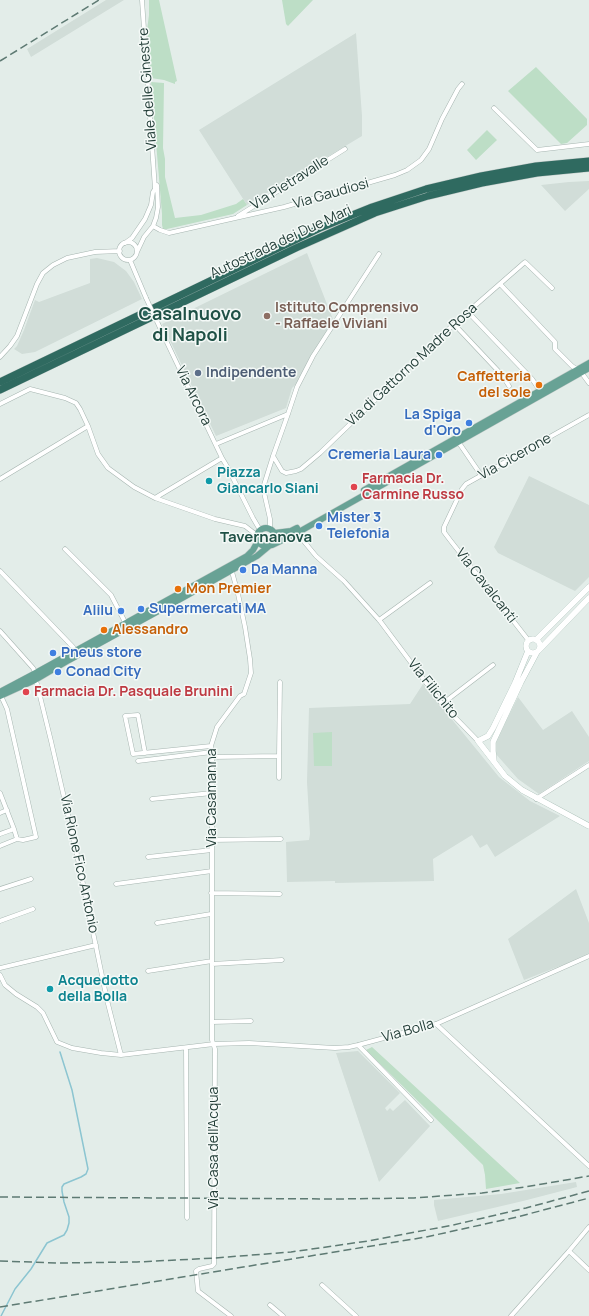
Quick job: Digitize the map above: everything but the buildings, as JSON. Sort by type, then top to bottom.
[{"type":"highway","name":"Autostrada dei Due Mari","points":[[0,382],[301,237],[372,207],[426,189],[481,176],[536,166],[589,161]]},
{"type":"highway","name":"Autostrada dei Due Mari","points":[[0,390],[323,235],[375,214],[428,196],[482,183],[537,173],[589,168]]},
{"type":"main road","points":[[579,371],[589,362]]},
{"type":"main road","points":[[0,695],[230,568],[256,556],[271,545],[541,392],[579,371],[589,368]]},
{"type":"main road","points":[[230,568],[253,550],[257,540],[257,534],[260,530],[265,528],[272,531],[296,531]]},
{"type":"main road","points":[[271,545],[275,539],[272,531]]},
{"type":"main road","points":[[257,540],[261,545],[271,545]]},
{"type":"street","name":"Viale delle Ginestre","points":[[125,243],[132,238],[145,220],[155,189],[142,0]]},
{"type":"street","name":"Via Gaudiosi","points":[[153,226],[169,233],[284,207],[395,175],[407,170],[421,160],[429,149],[442,119],[462,84]]},
{"type":"street","points":[[494,108],[536,150],[589,144]]},
{"type":"street","name":"Via Pietravalle","points":[[235,218],[345,149]]},
{"type":"street","name":"Viale delle Ginestre","points":[[137,252],[144,237],[153,226],[158,207],[158,186],[155,178]]},
{"type":"street","points":[[0,357],[17,336],[37,284],[44,273],[53,265],[66,258],[95,252],[120,251],[121,246],[125,243],[134,245],[137,252],[135,257],[130,260]]},
{"type":"street","name":"Via Arcora","points":[[120,251],[123,258],[130,260],[146,298],[222,458],[260,530]]},
{"type":"street","points":[[272,531],[263,488],[297,387],[313,356],[379,254]]},
{"type":"street","name":"Via di Gattorno Madre Rosa","points":[[273,456],[282,471],[286,473],[296,471],[301,468],[320,453],[454,324],[525,262],[552,288]]},
{"type":"street","points":[[500,284],[555,342],[555,349],[579,371],[589,383]]},
{"type":"street","points":[[468,312],[532,379],[541,392]]},
{"type":"street","points":[[454,324],[502,375],[509,386]]},
{"type":"street","points":[[0,404],[30,390],[65,398],[76,403],[88,426],[98,454],[108,468],[134,487],[155,498],[215,519],[245,526],[254,533],[257,540]]},
{"type":"street","points":[[216,444],[288,414]]},
{"type":"street","name":"Via Cicerone","points":[[444,532],[445,524],[462,489],[471,480],[589,415]]},
{"type":"street","points":[[0,479],[88,426]]},
{"type":"street","points":[[457,440],[481,475]]},
{"type":"street","points":[[155,498],[222,458]]},
{"type":"street","name":"Via Filichito","points":[[296,531],[316,556],[344,581],[379,620],[442,704],[478,741],[495,764],[513,783],[536,799],[589,826]]},
{"type":"street","name":"Via Cavalcanti","points":[[444,532],[529,641]]},
{"type":"street","points":[[65,549],[111,595],[126,626]]},
{"type":"street","name":"Via Casamanna","points":[[214,1044],[212,1040],[211,746],[218,727],[240,696],[244,694],[251,673],[245,627],[230,568]]},
{"type":"street","points":[[0,571],[77,653]]},
{"type":"street","points":[[379,620],[430,583]]},
{"type":"street","points":[[536,640],[589,587]]},
{"type":"street","points":[[528,651],[532,653],[538,651],[589,598]]},
{"type":"street","points":[[0,631],[33,668],[35,676]]},
{"type":"street","points":[[478,741],[488,736],[493,728],[515,684],[528,651],[527,644],[531,639],[536,640],[540,645],[538,651],[521,682],[493,742],[495,764]]},
{"type":"street","points":[[442,704],[493,666]]},
{"type":"street","name":"Via Rione Fico Antonio","points":[[35,676],[67,808],[120,1055]]},
{"type":"street","points":[[279,778],[280,682]]},
{"type":"street","points":[[0,695],[7,710],[36,837],[23,840],[17,839],[0,846]]},
{"type":"street","points":[[145,753],[138,715],[125,716],[133,754],[145,753],[211,746]]},
{"type":"street","points":[[138,761],[212,752]]},
{"type":"street","points":[[212,757],[279,756]]},
{"type":"street","points":[[536,799],[589,765]]},
{"type":"street","points":[[0,793],[17,839]]},
{"type":"street","points":[[152,799],[212,793]]},
{"type":"street","points":[[0,813],[7,810]]},
{"type":"street","points":[[0,834],[14,829]]},
{"type":"street","points":[[212,840],[280,840]]},
{"type":"street","points":[[148,857],[212,850]]},
{"type":"street","points":[[116,884],[212,870]]},
{"type":"street","points":[[0,889],[31,879]]},
{"type":"street","points":[[212,893],[280,894]]},
{"type":"street","points":[[0,921],[33,909]]},
{"type":"street","points":[[156,923],[211,914]]},
{"type":"street","points":[[0,968],[96,945]]},
{"type":"street","name":"Via Bolla","points":[[214,1044],[249,1043],[335,1048],[358,1045],[436,1024],[589,956]]},
{"type":"street","points":[[148,970],[212,962],[282,960]]},
{"type":"street","points":[[0,975],[5,985],[37,1007],[43,1013],[55,1039],[60,1044],[72,1048],[120,1055],[214,1044]]},
{"type":"street","points":[[0,987],[5,985]]},
{"type":"street","points":[[212,1022],[251,1021]]},
{"type":"street","points":[[436,1024],[589,1166]]},
{"type":"street","name":"Via Casa dell'Acqua","points":[[214,1044],[214,1264],[196,1271],[197,1289],[231,1316]]},
{"type":"street","points":[[358,1045],[431,1120]]},
{"type":"street","points":[[186,1048],[187,1218]]},
{"type":"street","points":[[514,1315],[589,1226]]},
{"type":"street","points":[[569,1251],[589,1270]]},
{"type":"street","points":[[322,1285],[356,1316]]},
{"type":"street","points":[[270,1305],[282,1316]]},
{"type":"shaded area","points":[[106,0],[124,0],[31,57],[27,49]]},
{"type":"shaded area","points":[[356,33],[362,136],[247,205],[199,130]]},
{"type":"shaded area","points":[[589,181],[589,189],[565,211],[541,185],[569,182]]},
{"type":"shaded area","points":[[307,253],[334,322],[298,382],[292,388],[286,408],[216,436],[162,324]]},
{"type":"shaded area","points":[[97,258],[114,262],[126,271],[134,282],[142,299],[35,352],[22,354],[14,349],[17,346],[24,330],[35,300],[39,302],[90,283],[90,259]]},
{"type":"shaded area","points":[[529,476],[589,505],[589,577],[575,591],[498,553],[494,547]]},
{"type":"shaded area","points":[[423,684],[499,777],[530,801],[560,816],[495,857],[487,844],[480,848],[472,835],[433,859],[434,881],[335,883],[335,881],[287,882],[286,842],[309,840],[310,834],[307,782],[309,708],[410,704]]},
{"type":"shaded area","points":[[518,697],[543,730],[572,711],[589,737],[589,761],[539,794],[518,779],[495,753],[496,741]]},
{"type":"shaded area","points":[[576,889],[589,923],[589,953],[524,980],[508,939]]},
{"type":"shaded area","points":[[358,1051],[400,1093],[385,1108],[387,1111],[390,1108],[393,1111],[405,1100],[430,1126],[379,1182],[336,1053]]},
{"type":"shaded area","points":[[576,1182],[577,1187],[438,1221],[434,1205],[434,1200],[501,1194]]},
{"type":"green space","points":[[149,0],[159,0],[177,81],[175,84],[164,80],[151,78],[147,30]]},
{"type":"green space","points":[[282,0],[313,0],[288,26],[286,24]]},
{"type":"green space","points":[[536,67],[587,119],[587,125],[567,143],[561,144],[508,91]]},
{"type":"green space","points":[[151,82],[164,83],[163,148],[165,159],[165,177],[175,218],[201,215],[236,204],[243,199],[247,205],[233,214],[163,229]]},
{"type":"green space","points":[[487,130],[497,140],[476,160],[467,150]]},
{"type":"green space","points":[[332,732],[332,766],[314,766],[313,733]]},
{"type":"green space","points":[[372,1047],[520,1183],[486,1189],[483,1165],[366,1050]]},
{"type":"waterway","points":[[1,1316],[15,1289],[31,1269],[47,1243],[64,1235],[67,1230],[69,1217],[64,1202],[62,1187],[64,1184],[86,1174],[88,1169],[72,1090],[60,1052]]},
{"type":"railway","points":[[0,61],[99,0]]},
{"type":"railway","points":[[0,1197],[414,1198],[482,1193],[589,1176]]},
{"type":"railway","points":[[0,1261],[59,1263],[137,1262],[291,1252],[368,1241],[453,1225],[526,1208],[589,1191]]},
{"type":"railway","points":[[0,1307],[426,1237],[517,1217],[589,1198]]},
{"type":"place","name":"Istituto Comprensivo - Raffaele Viviani","points":[[267,316]]},
{"type":"place","name":"Indipendente","points":[[198,373]]},
{"type":"place","name":"Caffetteria del sole","points":[[539,385]]},
{"type":"place","name":"La Spiga d'Oro","points":[[469,423]]},
{"type":"place","name":"Cremeria Laura","points":[[439,455]]},
{"type":"place","name":"Piazza Giancarlo Siani","points":[[209,481]]},
{"type":"place","name":"Farmacia Dr. Carmine Russo","points":[[354,487]]},
{"type":"place","name":"Mister 3 Telefonia","points":[[319,526]]},
{"type":"place","name":"Da Manna","points":[[243,570]]},
{"type":"place","name":"Mon Premier","points":[[178,589]]},
{"type":"place","name":"Supermercati MA","points":[[141,609]]},
{"type":"place","name":"Alilu","points":[[121,611]]},
{"type":"place","name":"Alessandro","points":[[104,630]]},
{"type":"place","name":"Pneus store","points":[[53,653]]},
{"type":"place","name":"Conad City","points":[[58,672]]},
{"type":"place","name":"Farmacia Dr. Pasquale Brunini","points":[[26,692]]},
{"type":"place","name":"Acquedotto della Bolla","points":[[50,989]]},
{"type":"district","name":"Casalnuovo di Napoli","points":[[190,325]]},
{"type":"district","name":"Tavernanova","points":[[266,538]]}]
